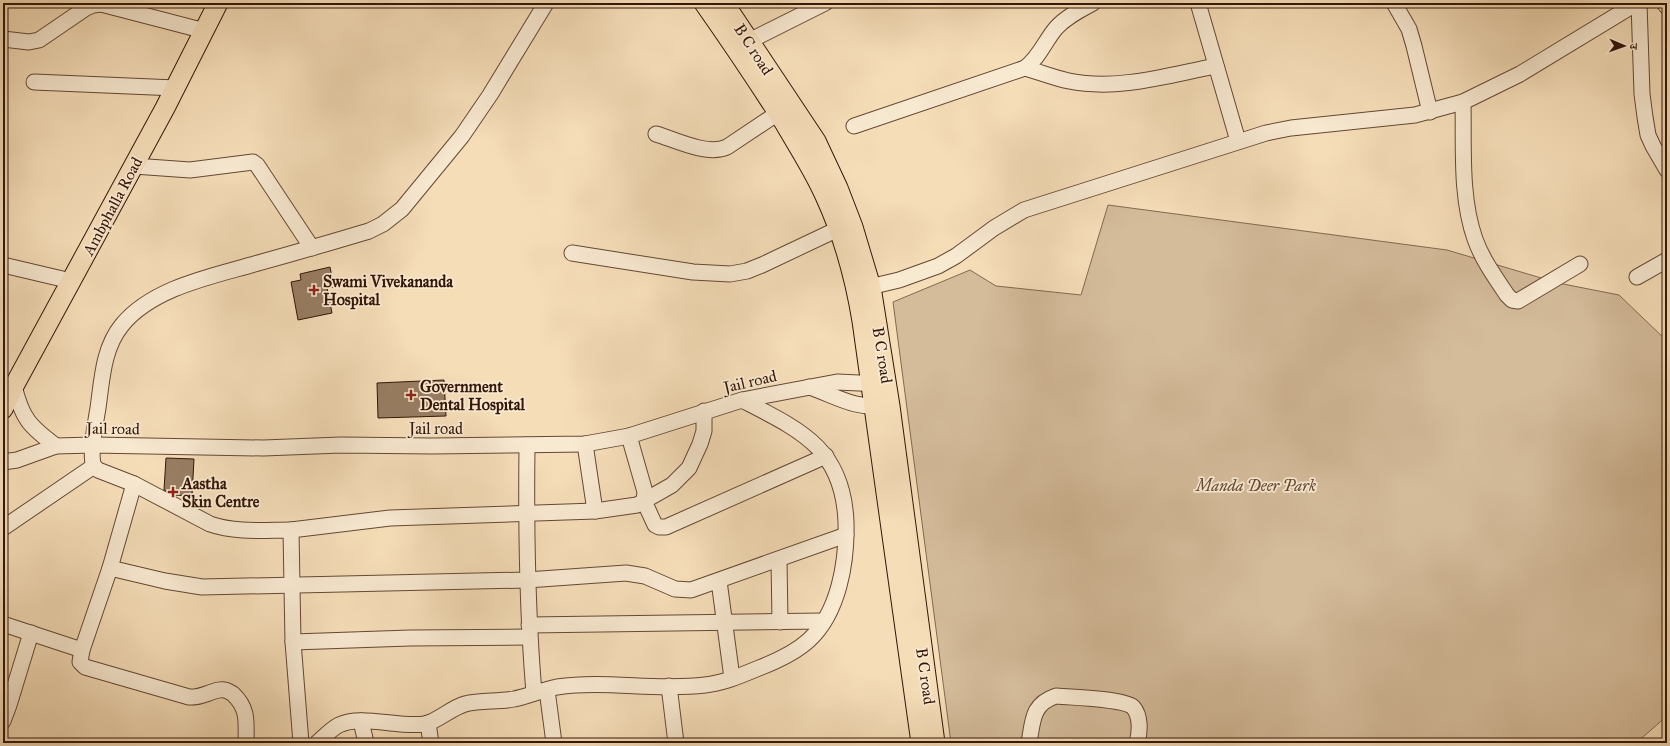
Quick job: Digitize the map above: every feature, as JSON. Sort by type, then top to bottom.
[{"type":"main road","name":"Ambphalla Road","points":[[3,409],[14,386],[176,88],[218,3]]},
{"type":"main road","points":[[704,3],[756,78],[810,165],[826,196],[838,229],[864,289],[879,384],[923,710],[920,743]]},
{"type":"main road","name":"B C road","points":[[724,3],[816,141],[854,227],[864,289]]},
{"type":"main road","name":"B C road","points":[[923,710],[935,743]]},
{"type":"street","points":[[94,466],[93,445],[104,364],[111,344],[121,326],[133,313],[146,303],[189,284],[369,231],[383,224],[402,209],[462,136],[490,95],[545,3]]},
{"type":"street","points":[[854,126],[1025,68],[1032,63],[1056,28],[1075,12],[1093,3]]},
{"type":"street","points":[[1198,3],[1238,141]]},
{"type":"street","points":[[1394,3],[1409,29],[1430,112]]},
{"type":"street","points":[[864,289],[899,280],[938,266],[956,256],[999,225],[1024,210],[1238,141],[1291,128],[1415,115],[1463,102],[1520,74],[1638,3],[1642,94],[1648,135],[1667,170]]},
{"type":"street","points":[[1664,3],[1667,7]]},
{"type":"street","points":[[3,39],[29,42],[39,40],[86,8],[101,4],[205,31]]},
{"type":"street","points":[[749,41],[820,4]]},
{"type":"street","points":[[1025,68],[1070,81],[1104,84],[1140,81],[1216,66]]},
{"type":"street","points":[[34,82],[176,88]]},
{"type":"street","points":[[1463,102],[1466,203],[1470,221],[1482,255],[1507,295],[1512,300],[1518,301],[1580,264]]},
{"type":"street","points":[[656,134],[704,150],[719,150],[727,147],[778,113]]},
{"type":"street","points":[[134,166],[190,170],[253,162],[257,165],[312,248]]},
{"type":"street","points":[[572,253],[693,272],[730,274],[747,271],[762,265],[838,229]]},
{"type":"street","points":[[1637,278],[1667,260]]},
{"type":"street","points":[[3,265],[71,281]]},
{"type":"street","name":"Jail road","points":[[3,462],[17,460],[56,446],[93,445],[256,448],[341,445],[585,444],[629,436],[742,400],[837,382],[879,384]]},
{"type":"street","points":[[14,386],[22,412],[28,422],[37,432],[56,446]]},
{"type":"street","points":[[809,387],[852,404],[882,407]]},
{"type":"street","points":[[317,743],[339,725],[349,722],[361,721],[411,725],[428,723],[464,704],[511,699],[558,687],[600,685],[704,685],[732,678],[776,661],[795,651],[809,640],[824,621],[837,592],[843,565],[846,536],[843,498],[836,475],[826,456],[815,443],[804,434],[742,400]]},
{"type":"street","points":[[94,466],[102,472],[134,484],[210,524],[219,527],[239,529],[291,530],[390,518],[595,511],[625,508],[644,501],[672,485],[689,468],[700,444],[704,431],[704,411]]},
{"type":"street","points":[[629,436],[645,492],[644,501],[655,525],[659,527],[666,527],[826,456]]},
{"type":"street","points":[[585,444],[595,511]]},
{"type":"street","points":[[527,445],[527,580],[530,631],[540,691],[554,743]]},
{"type":"street","points":[[3,528],[94,466]]},
{"type":"street","points":[[134,484],[110,568],[82,650],[80,662],[85,668],[194,698],[215,691],[229,691],[240,701],[244,710],[246,743]]},
{"type":"street","points":[[291,530],[293,642],[301,743]]},
{"type":"street","points":[[110,568],[165,581],[202,587],[527,580],[626,573],[646,576],[675,589],[683,590],[699,588],[846,536]]},
{"type":"street","points":[[779,560],[780,622]]},
{"type":"street","points":[[719,581],[732,678]]},
{"type":"street","points":[[293,642],[724,623],[824,621]]},
{"type":"street","points":[[3,624],[82,650]]},
{"type":"street","points":[[3,721],[31,633]]},
{"type":"street","points":[[669,686],[676,743]]},
{"type":"street","points":[[1029,743],[1033,720],[1038,706],[1046,699],[1056,696],[1122,702],[1132,707],[1137,714],[1139,726],[1137,743]]},
{"type":"street","points":[[361,721],[366,743]]},
{"type":"street","points":[[428,723],[431,743]]},
{"type":"green space","name":"Manda Deer Park","points":[[1108,205],[1447,250],[1558,283],[1619,295],[1667,341],[1667,716],[1636,743],[951,743],[893,302],[970,270],[996,286],[1081,295]]},
{"type":"building","points":[[330,267],[334,287],[327,288],[332,313],[298,320],[291,282],[301,280],[300,274]]},
{"type":"building","points":[[444,380],[446,416],[378,418],[377,383]]},
{"type":"building","points":[[166,458],[194,459],[192,496],[174,495],[164,490]]},
{"type":"place","name":"Swami Vivekananda Hospital","points":[[314,290]]},
{"type":"place","name":"Government Dental Hospital","points":[[411,395]]},
{"type":"place","name":"Aastha Skin Centre","points":[[173,492]]}]
